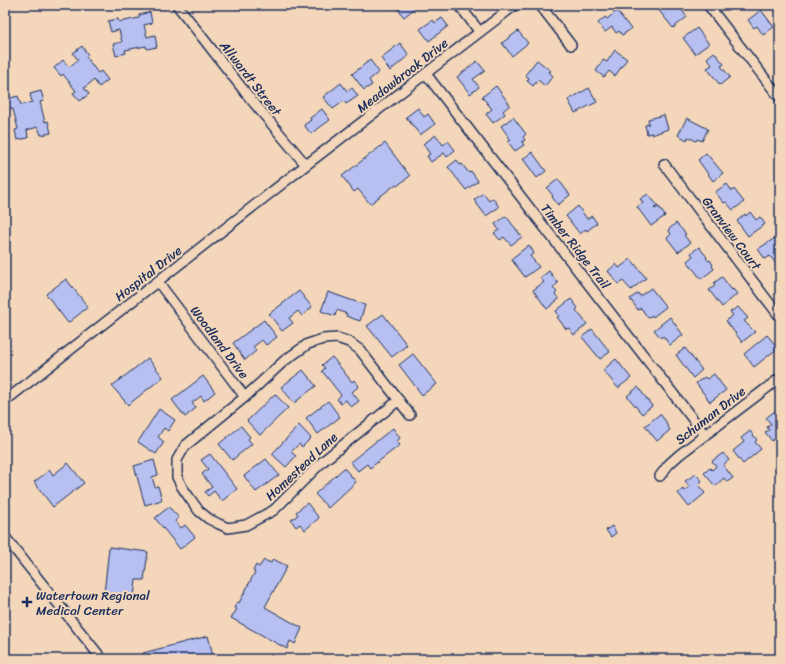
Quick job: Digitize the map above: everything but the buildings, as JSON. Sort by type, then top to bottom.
[{"type":"street","name":"Allwardt Street","points":[[177,5],[249,97],[306,165]]},
{"type":"street","points":[[460,5],[480,31]]},
{"type":"street","name":"Meadowbrook Drive","points":[[306,165],[515,5]]},
{"type":"street","points":[[540,5],[571,46]]},
{"type":"street","points":[[708,5],[780,98]]},
{"type":"street","name":"Timber Ridge Trail","points":[[426,74],[705,435]]},
{"type":"street","name":"Granview Court","points":[[664,164],[780,317]]},
{"type":"street","name":"Hospital Drive","points":[[5,402],[306,165]]},
{"type":"street","name":"Woodland Drive","points":[[158,282],[246,397],[284,361],[308,344],[323,339],[337,338],[349,342],[360,350],[410,415]]},
{"type":"street","name":"Schuman Drive","points":[[660,476],[669,464],[780,378]]},
{"type":"street","name":"Homestead Lane","points":[[246,397],[186,446],[177,460],[178,477],[182,487],[199,511],[210,519],[228,528],[246,525],[274,510],[322,462],[399,400]]},
{"type":"street","points":[[5,537],[98,654]]},
{"type":"place","name":"Watertown Regional Medical Center","points":[[27,602]]}]
